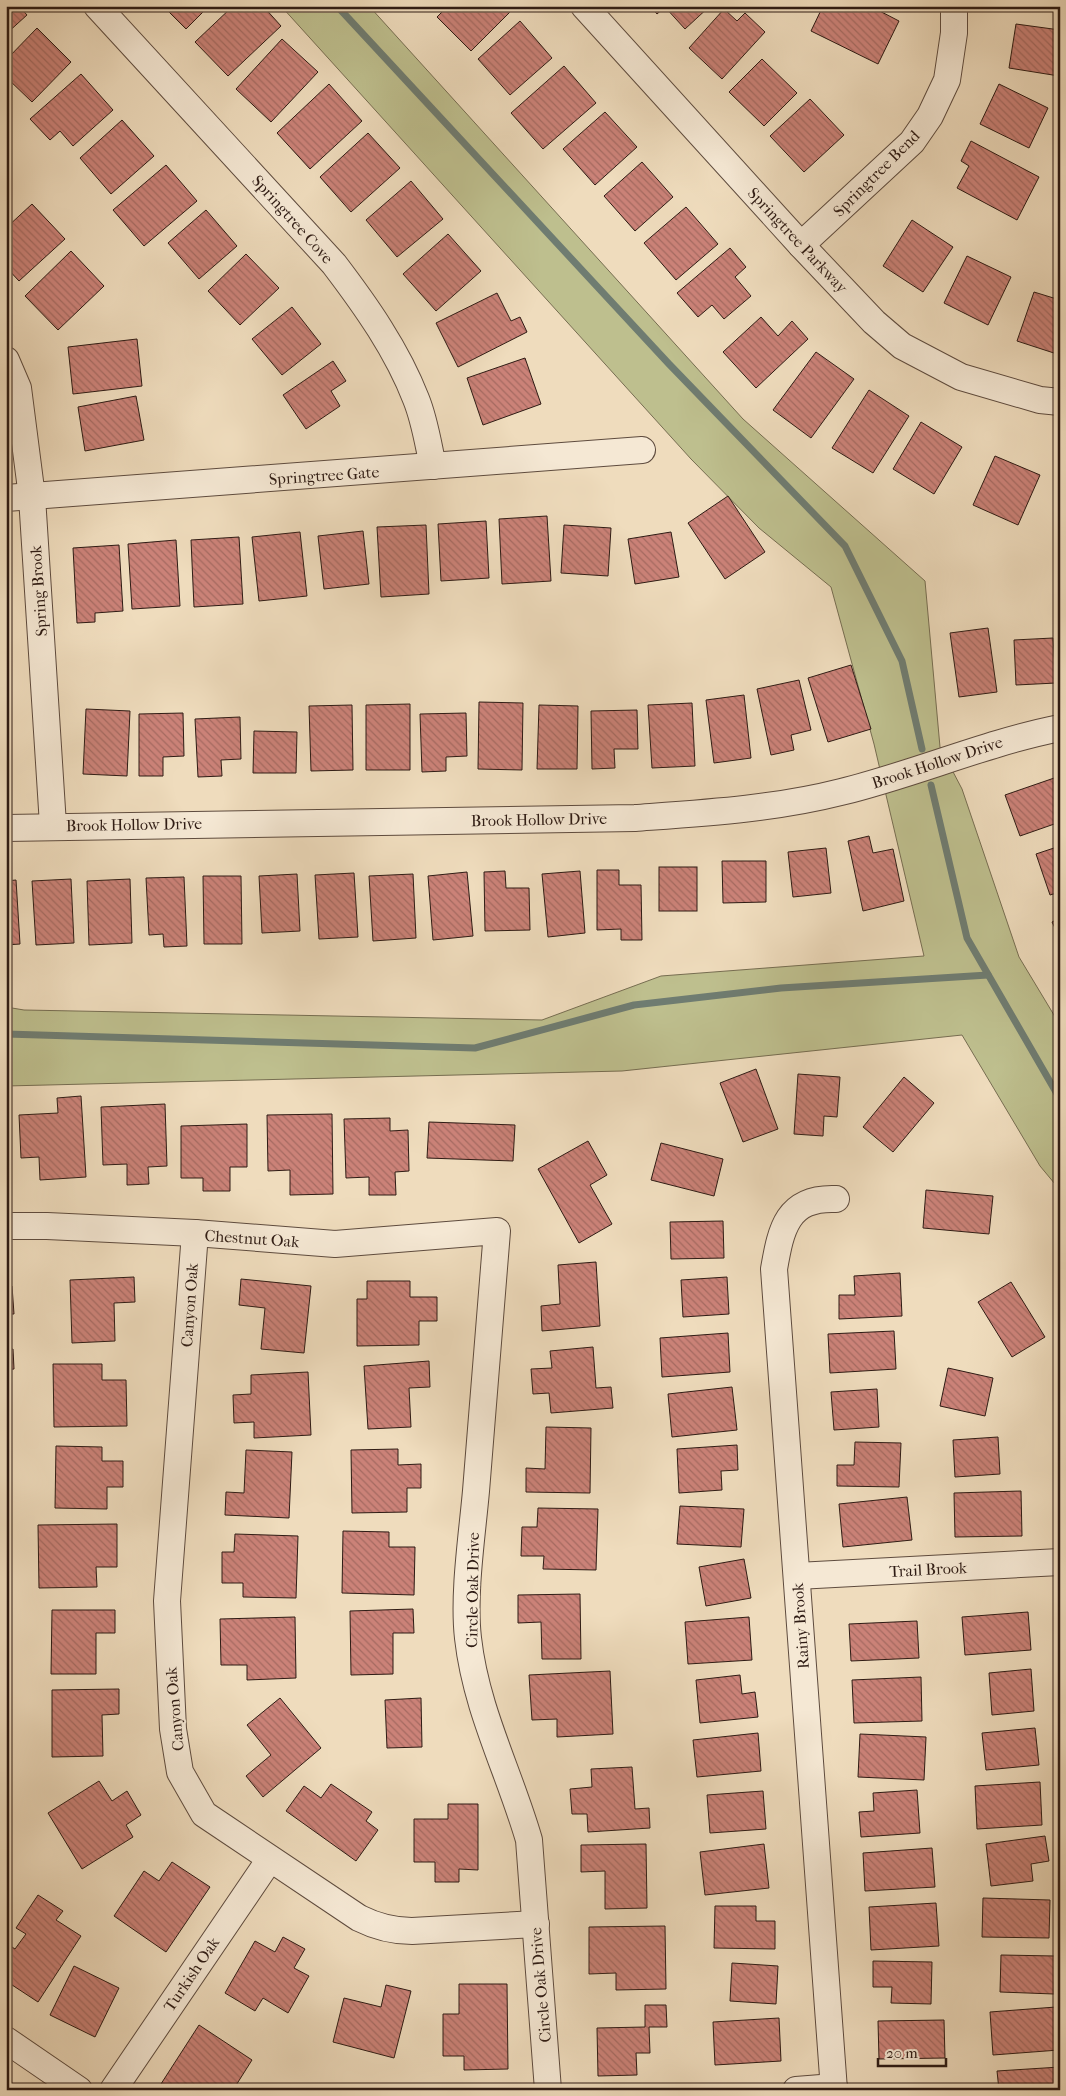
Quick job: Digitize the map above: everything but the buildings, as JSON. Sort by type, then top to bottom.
[{"type":"street","name":"Springtree Cove","points":[[97,6],[334,264],[369,310],[416,398],[425,426],[433,466]]},
{"type":"street","name":"Springtree Parkway","points":[[584,6],[801,245],[874,322],[902,346],[961,377],[1040,400],[1060,402]]},
{"type":"street","name":"Springtree Bend","points":[[801,245],[912,142],[930,116],[947,80],[954,34],[954,6]]},
{"type":"street","name":"Spring Brook","points":[[6,360],[18,388],[32,496],[53,825]]},
{"type":"street","name":"Springtree Gate","points":[[6,498],[642,450]]},
{"type":"street","name":"Brook Hollow Drive","points":[[6,828],[53,825],[635,818],[736,810],[795,803],[843,792],[1021,736],[1060,728]]},
{"type":"street","name":"Rainy Brook","points":[[834,2088],[774,1269],[780,1233],[791,1216],[805,1204],[825,1198],[836,1199]]},
{"type":"street","name":"Chestnut Oak","points":[[6,1226],[47,1226],[195,1233],[335,1244],[497,1231]]},
{"type":"street","name":"Circle Oak Drive","points":[[497,1231],[469,1574],[468,1636],[476,1688],[493,1743],[518,1800],[529,1840],[548,2090]]},
{"type":"street","name":"Canyon Oak","points":[[195,1233],[167,1601],[173,1729],[180,1772],[204,1814],[359,1918],[376,1926],[394,1931],[536,1924]]},
{"type":"street","name":"Trail Brook","points":[[797,1576],[1060,1562]]},
{"type":"street","name":"Turkish Oak","points":[[113,2090],[270,1859]]},
{"type":"street","points":[[6,2040],[79,2090]]},
{"type":"street","points":[[796,2090],[834,2088]]},
{"type":"green space","points":[[281,6],[369,6],[743,419],[925,581],[940,747],[962,789],[1019,957],[1060,1025],[1060,1190],[1040,1166],[962,1035],[622,1071],[6,1086],[6,1007],[24,1010],[542,1020],[661,976],[924,956],[874,744],[831,587],[759,528],[691,459]]},
{"type":"waterway","points":[[337,6],[669,364],[845,546],[902,661],[922,749]]},
{"type":"waterway","points":[[931,785],[967,938],[1060,1099]]},
{"type":"waterway","points":[[6,1034],[475,1048],[634,1005],[781,988],[988,975]]}]
